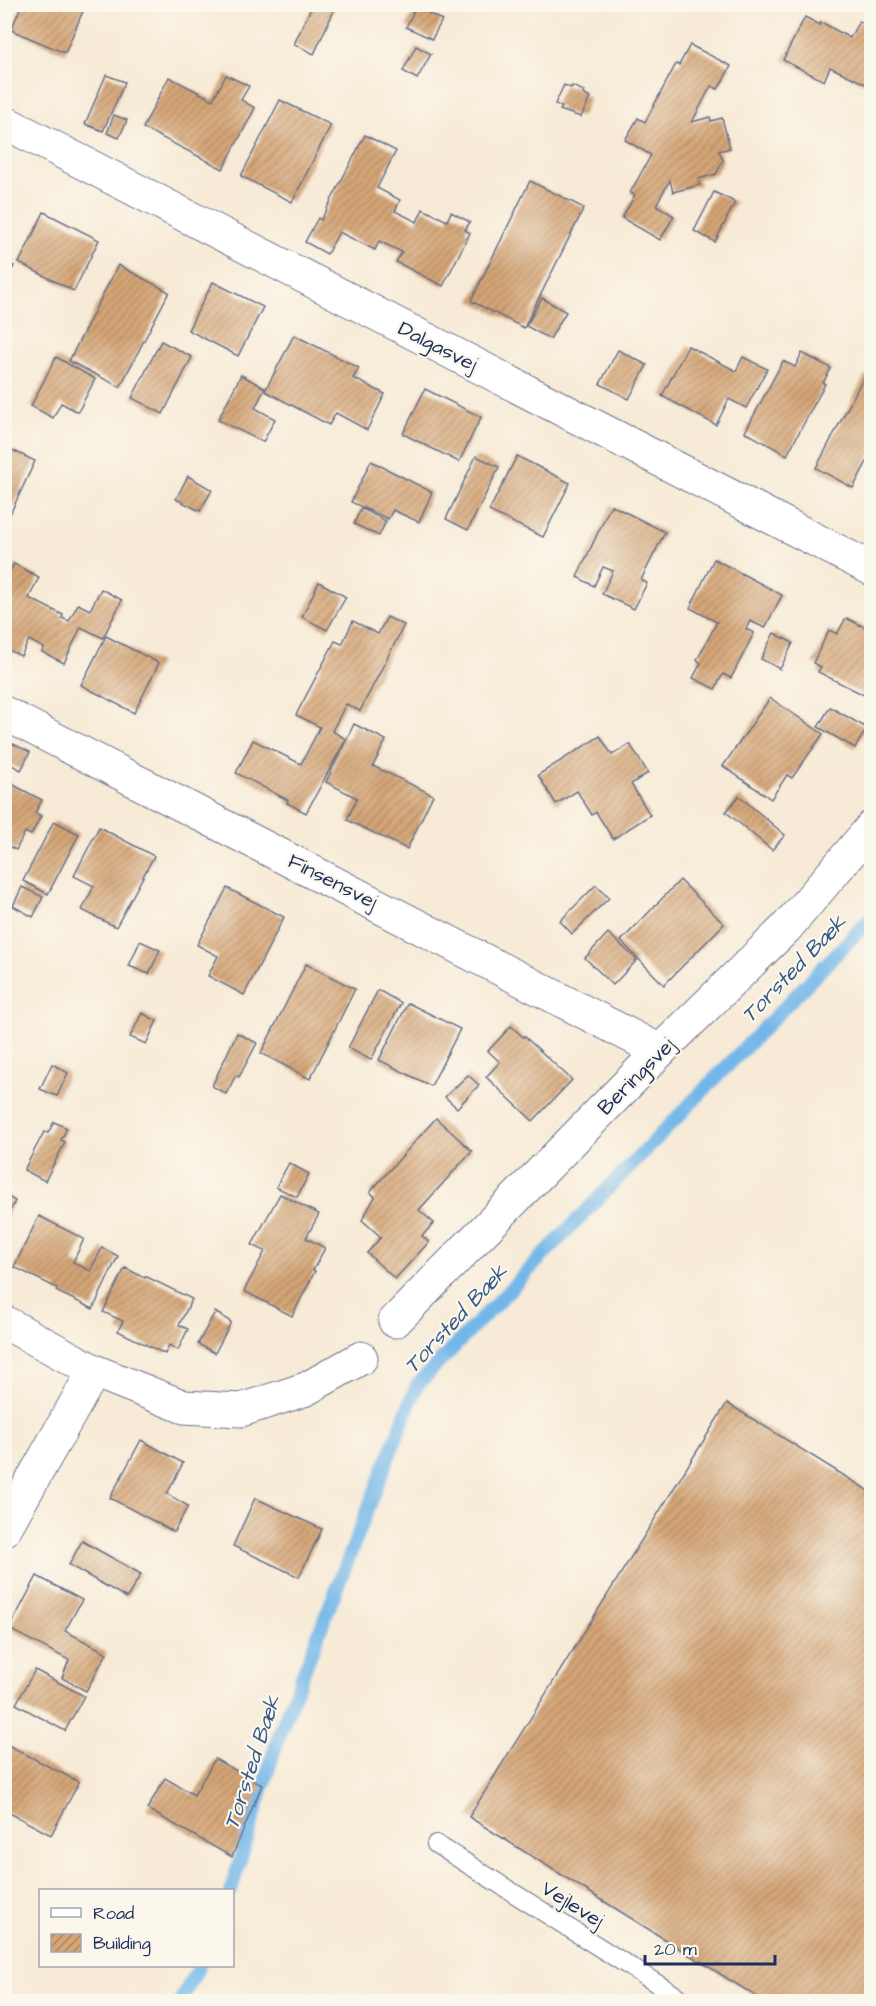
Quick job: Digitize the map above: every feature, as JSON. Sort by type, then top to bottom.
[{"type":"street","name":"Dalgasvej","points":[[4,123],[872,569]]},
{"type":"street","name":"Finsensvej","points":[[4,713],[660,1051]]},
{"type":"street","name":"Beringsvej","points":[[395,1321],[660,1051],[786,928],[872,827]]},
{"type":"street","points":[[4,1322],[94,1371],[184,1407],[242,1410],[306,1389],[361,1358]]},
{"type":"street","points":[[4,1530],[94,1371]]},
{"type":"lane","name":"Vejlevej","points":[[436,1844],[686,2001]]},
{"type":"building","points":[[22,4],[86,4],[65,53],[11,30]]},
{"type":"building","points":[[313,4],[337,4],[314,54],[294,44]]},
{"type":"building","points":[[416,7],[442,20],[432,39],[406,27]]},
{"type":"building","points":[[805,17],[820,25],[821,22],[850,38],[859,21],[872,27],[872,87],[830,67],[824,81],[783,60]]},
{"type":"building","points":[[690,45],[731,66],[718,89],[711,86],[692,122],[710,117],[711,121],[722,118],[730,148],[719,151],[723,160],[716,174],[698,179],[700,185],[673,192],[670,180],[656,205],[674,216],[660,240],[622,218],[635,195],[630,193],[651,155],[625,140],[638,118],[645,122],[676,64],[679,65]]},
{"type":"building","points":[[416,46],[431,54],[417,79],[403,71]]},
{"type":"building","points":[[106,75],[125,82],[103,131],[85,124]]},
{"type":"building","points":[[226,75],[249,86],[241,100],[255,108],[223,169],[143,128],[169,77],[213,100]]},
{"type":"building","points":[[564,85],[584,91],[583,94],[590,98],[581,117],[560,110],[562,107],[555,104]]},
{"type":"building","points":[[280,100],[331,125],[292,202],[241,176]]},
{"type":"building","points":[[114,115],[127,120],[119,138],[107,133]]},
{"type":"building","points":[[365,135],[396,151],[377,188],[400,200],[395,211],[417,222],[423,209],[447,221],[451,212],[470,222],[465,230],[470,233],[443,286],[396,262],[402,252],[379,241],[375,250],[339,232],[327,254],[305,242],[318,218],[321,220]]},
{"type":"building","points":[[530,181],[584,208],[524,328],[471,301]]},
{"type":"building","points":[[714,192],[735,202],[715,242],[694,231]]},
{"type":"building","points":[[44,212],[99,240],[74,291],[19,263]]},
{"type":"building","points":[[4,262],[14,266],[4,285]]},
{"type":"building","points":[[118,265],[169,292],[120,387],[69,361]]},
{"type":"building","points":[[213,282],[263,307],[238,356],[188,330]]},
{"type":"building","points":[[542,298],[566,312],[550,339],[526,326]]},
{"type":"building","points":[[294,335],[359,368],[353,378],[385,394],[367,430],[336,413],[329,425],[265,391]]},
{"type":"building","points":[[161,341],[192,357],[163,414],[132,398]]},
{"type":"building","points":[[688,346],[736,371],[743,357],[767,369],[746,408],[729,399],[716,425],[662,396]]},
{"type":"building","points":[[618,350],[647,365],[629,399],[600,384]]},
{"type":"building","points":[[802,353],[831,368],[823,383],[825,384],[787,455],[745,432],[783,361],[795,367]]},
{"type":"building","points":[[56,357],[95,379],[78,412],[61,403],[53,418],[31,406]]},
{"type":"building","points":[[241,375],[265,388],[255,408],[275,419],[263,442],[218,420]]},
{"type":"building","points":[[865,375],[872,378],[872,452],[853,488],[816,468]]},
{"type":"building","points":[[425,389],[481,417],[459,462],[403,434]]},
{"type":"building","points":[[10,449],[35,461],[4,527],[4,460]]},
{"type":"building","points":[[476,456],[499,467],[468,530],[446,519]]},
{"type":"building","points":[[517,456],[570,483],[543,537],[489,511]]},
{"type":"building","points":[[371,461],[432,492],[419,522],[393,510],[388,519],[351,502]]},
{"type":"building","points":[[188,476],[212,490],[200,511],[176,499]]},
{"type":"building","points":[[611,505],[665,532],[641,580],[647,583],[634,609],[602,594],[613,571],[603,567],[594,586],[577,577]]},
{"type":"building","points":[[361,508],[386,521],[379,536],[354,524]]},
{"type":"building","points":[[714,559],[782,595],[765,628],[750,621],[746,629],[754,633],[731,678],[723,674],[715,689],[693,678],[701,663],[697,660],[717,622],[690,608]]},
{"type":"building","points":[[14,564],[39,577],[29,598],[63,615],[62,618],[69,621],[78,604],[90,610],[101,589],[122,600],[103,638],[81,627],[64,663],[42,652],[44,648],[29,640],[21,656],[4,648],[4,583]]},
{"type":"building","points":[[319,582],[346,597],[327,630],[302,617]]},
{"type":"building","points":[[387,617],[404,625],[360,711],[346,704],[332,731],[346,739],[306,813],[287,803],[288,800],[236,773],[253,740],[301,764],[320,727],[296,715],[335,641],[342,644],[353,621],[378,634]]},
{"type":"building","points":[[846,618],[872,631],[872,690],[868,697],[818,672],[821,667],[813,663],[829,630],[837,634]]},
{"type":"building","points":[[774,633],[793,643],[780,669],[761,659]]},
{"type":"building","points":[[106,636],[159,663],[134,713],[81,685]]},
{"type":"building","points":[[770,698],[823,734],[792,778],[787,775],[771,799],[723,766]]},
{"type":"building","points":[[830,707],[867,728],[855,748],[818,727]]},
{"type":"building","points":[[354,724],[386,740],[373,766],[433,795],[407,849],[347,820],[357,798],[326,782]]},
{"type":"building","points":[[600,736],[612,755],[630,744],[648,773],[631,784],[650,815],[613,839],[596,812],[592,815],[577,791],[556,804],[538,775]]},
{"type":"building","points":[[11,743],[30,752],[21,770],[4,761],[4,756]]},
{"type":"building","points":[[4,780],[42,800],[35,813],[41,816],[31,835],[25,832],[16,850],[4,844]]},
{"type":"building","points":[[739,796],[785,835],[772,850],[726,812]]},
{"type":"building","points":[[54,821],[79,834],[48,894],[23,881]]},
{"type":"building","points":[[99,827],[154,856],[116,927],[82,910],[94,886],[74,876]]},
{"type":"building","points":[[680,880],[724,924],[664,985],[621,941]]},
{"type":"building","points":[[596,885],[609,898],[572,934],[560,921]]},
{"type":"building","points":[[22,887],[43,897],[33,917],[13,906]]},
{"type":"building","points":[[227,888],[284,917],[244,995],[208,976],[218,956],[197,945]]},
{"type":"building","points":[[608,933],[637,960],[613,985],[585,958]]},
{"type":"building","points":[[140,941],[160,950],[149,974],[129,966]]},
{"type":"building","points":[[306,964],[355,989],[310,1079],[261,1053]]},
{"type":"building","points":[[378,990],[401,1003],[371,1060],[348,1048]]},
{"type":"building","points":[[408,1003],[460,1029],[431,1086],[379,1060]]},
{"type":"building","points":[[142,1013],[157,1021],[146,1044],[130,1037]]},
{"type":"building","points":[[511,1026],[572,1080],[533,1121],[486,1077],[500,1062],[488,1051]]},
{"type":"building","points":[[237,1033],[257,1043],[239,1077],[236,1075],[226,1094],[212,1086]]},
{"type":"building","points":[[52,1064],[68,1073],[57,1096],[40,1089]]},
{"type":"building","points":[[468,1075],[479,1085],[457,1108],[445,1097]]},
{"type":"building","points":[[436,1118],[472,1151],[419,1210],[434,1223],[422,1236],[429,1242],[395,1279],[367,1253],[381,1237],[362,1220],[375,1197],[370,1192]]},
{"type":"building","points":[[54,1122],[67,1128],[61,1140],[65,1142],[45,1181],[24,1170],[44,1132],[48,1133]]},
{"type":"building","points":[[289,1163],[309,1174],[297,1197],[276,1187]]},
{"type":"building","points":[[280,1194],[319,1214],[306,1238],[325,1248],[292,1316],[244,1291],[265,1251],[252,1245]]},
{"type":"building","points":[[5,1195],[15,1201],[5,1222]]},
{"type":"building","points":[[39,1216],[84,1239],[73,1262],[90,1271],[102,1248],[118,1256],[93,1309],[14,1267]]},
{"type":"building","points":[[125,1268],[192,1299],[179,1325],[188,1329],[178,1350],[169,1345],[165,1354],[118,1331],[123,1321],[103,1312]]},
{"type":"building","points":[[215,1312],[231,1322],[215,1353],[198,1344]]},
{"type":"building","points":[[727,1403],[872,1493],[872,2002],[765,2002],[469,1817]]},
{"type":"building","points":[[141,1440],[183,1463],[167,1494],[188,1506],[174,1532],[110,1498]]},
{"type":"building","points":[[255,1498],[322,1529],[299,1577],[233,1546]]},
{"type":"building","points":[[82,1541],[141,1574],[127,1598],[69,1565]]},
{"type":"building","points":[[37,1576],[82,1600],[65,1631],[107,1653],[86,1691],[62,1678],[69,1660],[9,1629]]},
{"type":"building","points":[[35,1670],[84,1696],[65,1731],[16,1704]]},
{"type":"building","points":[[4,1743],[79,1782],[51,1835],[4,1810]]},
{"type":"building","points":[[215,1759],[262,1785],[232,1857],[147,1809],[165,1778],[194,1795]]},
{"type":"waterway","name":"Torsted Bæk","points":[[231,1889],[281,1729],[417,1385],[872,917]]},
{"type":"waterway","name":"Torsted Bæk","points":[[180,2002],[198,1967]]}]
